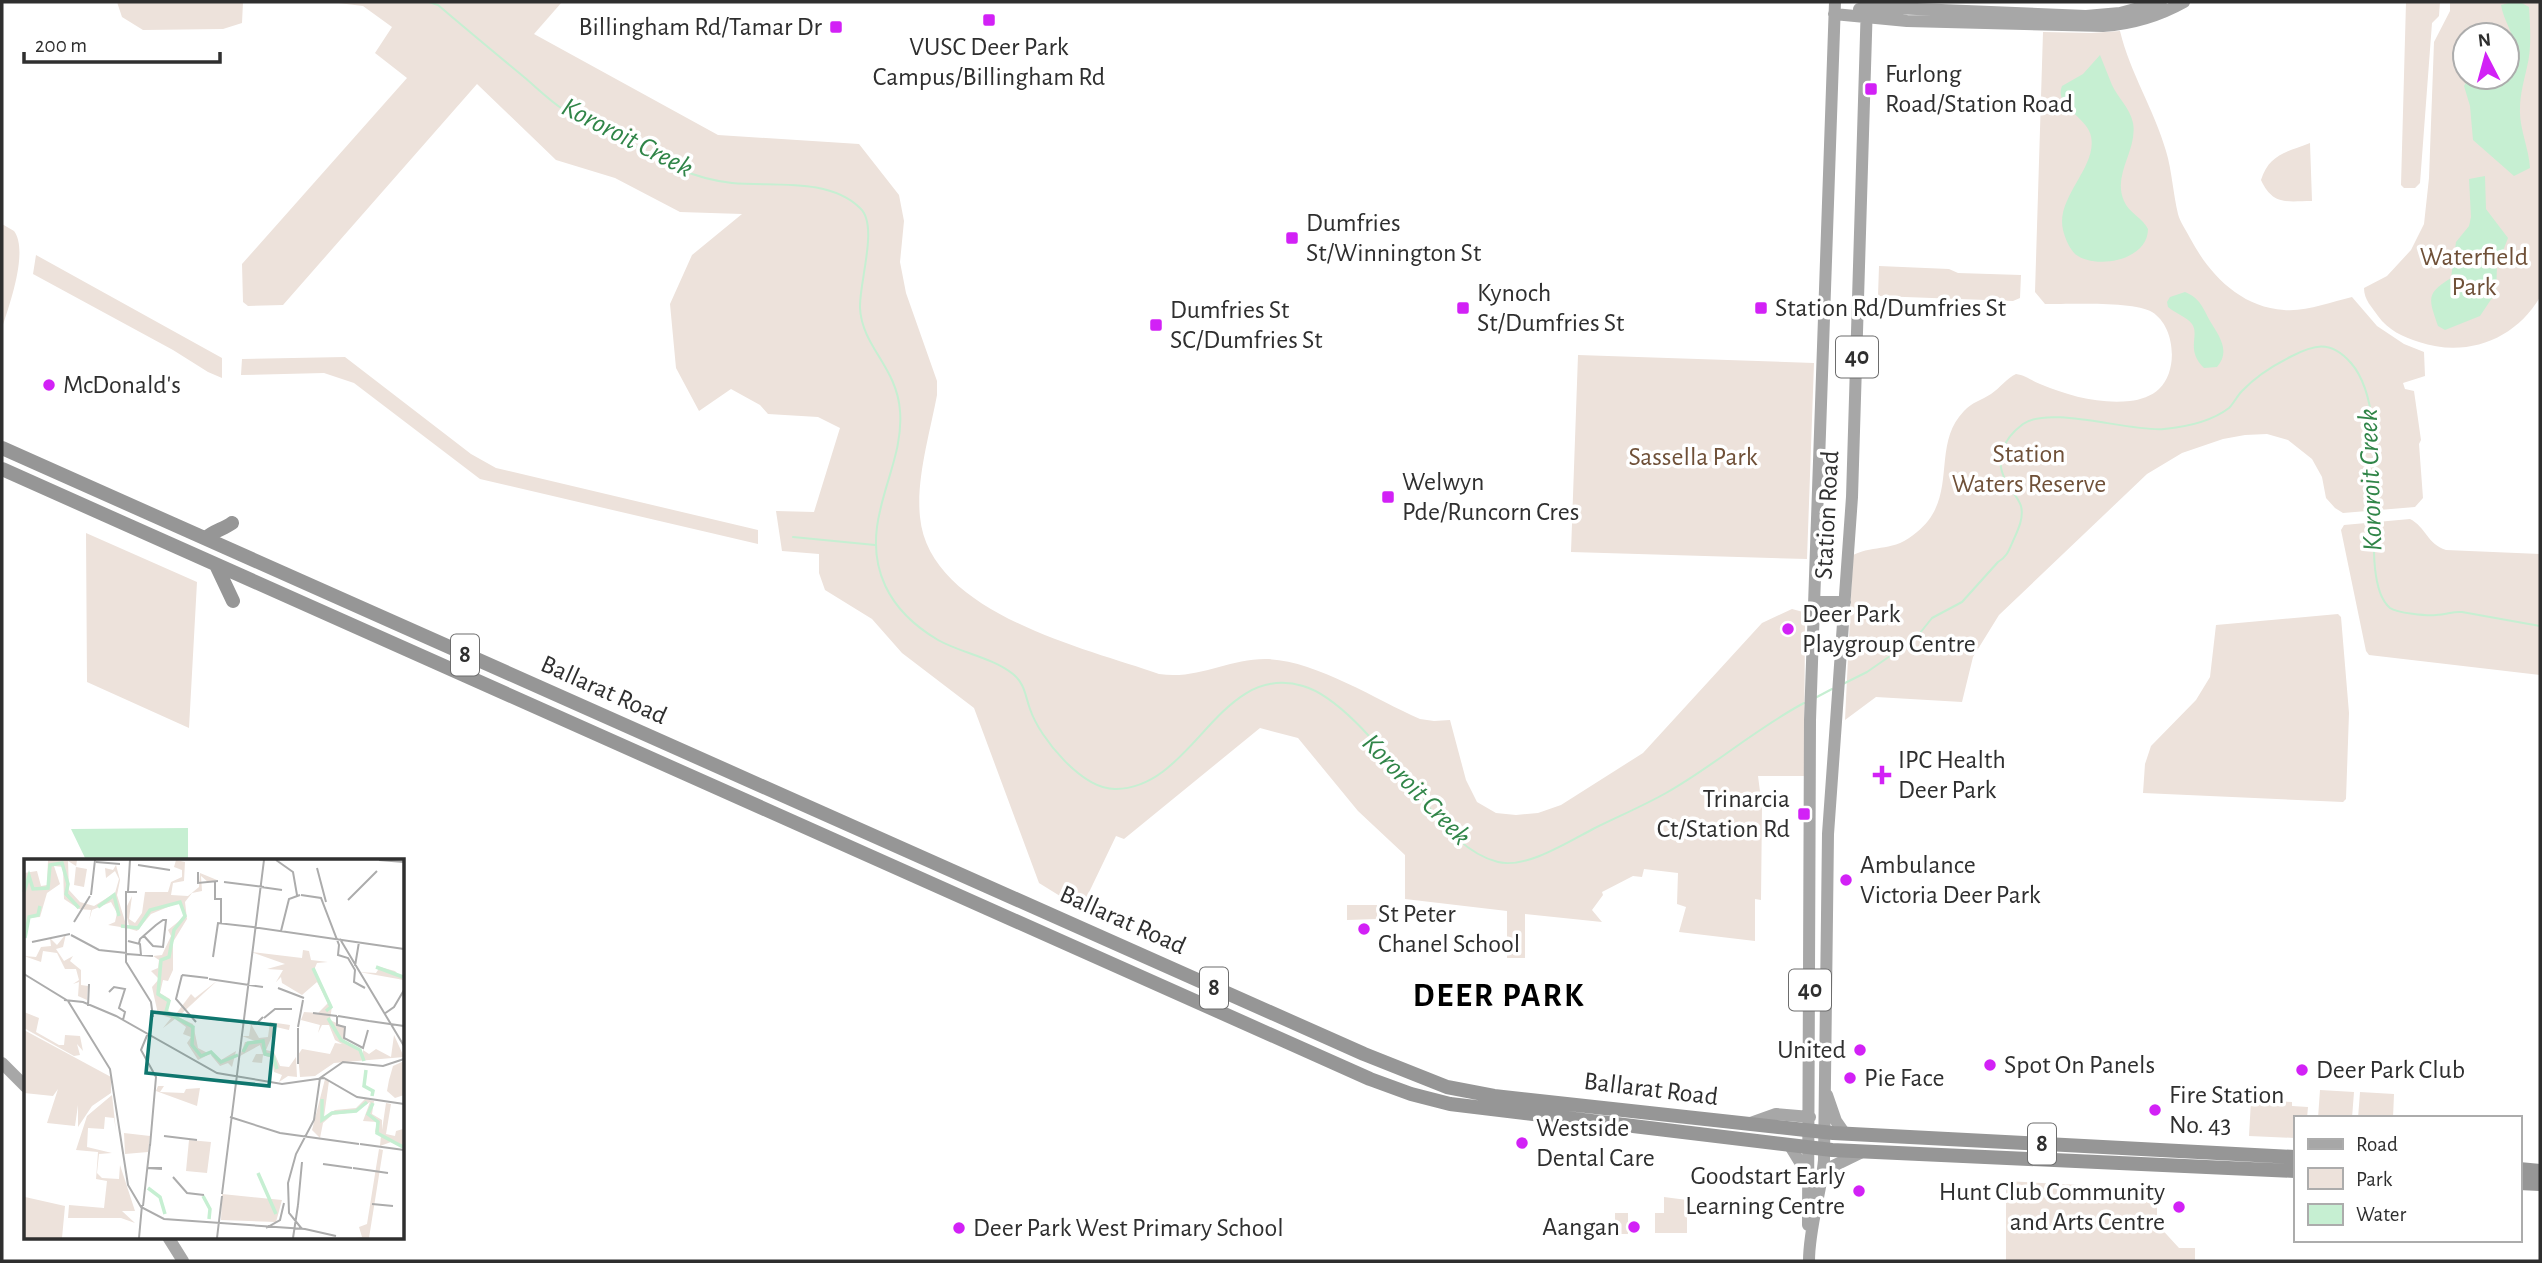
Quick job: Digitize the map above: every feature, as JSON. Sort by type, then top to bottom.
[{"type":"highway","name":"Ballarat Road","points":[[2,448],[1279,1017],[1408,1073],[1470,1093],[1747,1124],[1814,1127],[1845,1134],[2290,1163]]},
{"type":"highway","name":"Ballarat Road","points":[[2,468],[1370,1079],[1412,1094],[1450,1104],[1817,1149],[2290,1163]]},
{"type":"highway","points":[[206,538],[212,532],[220,531],[232,523]]},
{"type":"highway","points":[[257,562],[257,583]]},
{"type":"highway","points":[[216,565],[233,601]]},
{"type":"highway","points":[[1273,1034],[1279,1017]]},
{"type":"highway","points":[[2521,1170],[2540,1171]]},
{"type":"highway","points":[[2521,1183],[2540,1184]]},
{"type":"main road","points":[[1834,8],[2087,16],[2120,13],[2161,2]]},
{"type":"main road","points":[[1867,9],[1907,21],[2103,26],[2134,22],[2165,12],[2184,2]]},
{"type":"main road","name":"Station Road","points":[[1809,1239],[1823,1171],[1814,1127],[1810,720],[1834,8]]},
{"type":"main road","name":"Station Road","points":[[1814,1127],[1824,1088],[1828,834],[1854,452],[1867,9]]},
{"type":"main road","points":[[1867,36],[1877,29],[1907,21]]},
{"type":"main road","points":[[1814,602],[1845,602]]},
{"type":"main road","points":[[1811,834],[1828,834]]},
{"type":"main road","points":[[2,1063],[24,1085]]},
{"type":"main road","points":[[1824,1088],[1836,1121],[1845,1134]]},
{"type":"main road","points":[[1790,1146],[1804,1169],[1809,1172]]},
{"type":"main road","name":"Station Road","points":[[1809,1261],[1809,1172],[1817,1149]]},
{"type":"main road","points":[[1823,1171],[1862,1152]]},
{"type":"main road","points":[[169,1238],[183,1261]]},
{"type":"green space","points":[[117,2],[243,2],[242,23],[223,29],[143,30],[122,17]]},
{"type":"green space","points":[[330,2],[562,2],[534,34],[718,135],[859,144],[899,195],[904,221],[900,262],[906,293],[937,381],[919,502],[920,517],[930,550],[951,578],[980,602],[1015,622],[1053,638],[1159,674],[1187,674],[1251,660],[1284,661],[1344,681],[1420,719],[1450,720],[1466,780],[1477,802],[1496,813],[1516,815],[1538,813],[1561,805],[1643,753],[1762,623],[1792,609],[1803,612],[1804,776],[1758,776],[1762,807],[1761,900],[1755,899],[1755,941],[1679,932],[1686,907],[1677,904],[1678,873],[1644,869],[1642,877],[1633,876],[1602,892],[1603,895],[1592,910],[1602,922],[1525,914],[1525,958],[1507,958],[1507,911],[1405,899],[1405,855],[1358,811],[1298,738],[1260,728],[1124,839],[1116,836],[1081,909],[1039,883],[974,708],[902,653],[872,619],[825,590],[819,573],[819,554],[782,551],[776,511],[814,512],[840,428],[818,417],[768,414],[760,405],[731,389],[699,411],[676,368],[670,304],[692,255],[742,214],[680,212],[615,178],[556,160],[477,84],[283,305],[248,306],[243,302],[242,264],[407,78],[375,53],[392,27],[363,6]]},
{"type":"green space","points":[[2406,2],[2440,2],[2439,16],[2432,23],[2420,183],[2415,188],[2404,188],[2401,185]]},
{"type":"green space","name":"Waterfield Park","points":[[2450,2],[2540,2],[2540,297],[2530,312],[2503,334],[2488,342],[2454,348],[2419,342],[2391,329],[2369,303],[2364,288],[2387,276],[2411,250],[2424,224],[2429,178],[2434,42],[2450,11]]},
{"type":"green space","name":"Station Waters Reserve","points":[[2120,31],[2166,151],[2179,217],[2216,276],[2253,303],[2268,308],[2301,310],[2352,297],[2377,326],[2404,344],[2424,352],[2425,376],[2403,383],[2405,389],[2414,391],[2421,440],[2419,444],[2423,498],[2415,507],[2343,513],[2326,498],[2322,477],[2312,459],[2288,440],[2267,434],[2223,439],[2182,453],[2147,474],[1999,615],[1973,657],[1962,702],[1876,697],[1845,720],[1853,555],[1900,543],[1917,532],[1930,518],[1942,488],[1948,440],[1964,411],[2016,374],[2073,395],[2118,402],[2138,400],[2153,394],[2170,371],[2170,338],[2166,327],[2152,312],[2131,306],[2045,304],[2035,292],[2043,32]]},
{"type":"green space","points":[[2310,143],[2312,201],[2276,198],[2261,180],[2264,171],[2280,155]]},
{"type":"green space","points":[[2,224],[14,231],[18,240],[19,265],[2,328]]},
{"type":"green space","points":[[36,255],[222,358],[222,378],[33,274]]},
{"type":"green space","points":[[1879,266],[2021,275],[2020,298],[2013,301],[1878,296]]},
{"type":"green space","name":"Sassella Park","points":[[1578,355],[1814,363],[1807,559],[1571,552]]},
{"type":"green space","points":[[345,357],[471,454],[496,468],[758,530],[758,544],[480,479],[354,383],[324,373],[241,375],[242,359]]},
{"type":"green space","points":[[2410,519],[2420,526],[2435,544],[2446,550],[2540,554],[2540,675],[2369,655],[2341,530],[2344,525]]},
{"type":"green space","points":[[86,533],[197,582],[189,728],[87,682]]},
{"type":"green space","points":[[2338,614],[2341,617],[2349,713],[2346,799],[2343,802],[2143,793],[2145,764],[2151,746],[2196,700],[2210,677],[2216,625]]},
{"type":"green space","points":[[1347,905],[1377,905],[1377,919],[1347,920]]},
{"type":"green space","points":[[2320,1090],[2354,1092],[2352,1116],[2318,1116]]},
{"type":"green space","points":[[2360,1092],[2394,1094],[2393,1116],[2358,1116]]},
{"type":"green space","points":[[2251,1100],[2292,1102],[2292,1106],[2308,1107],[2307,1116],[2294,1116],[2294,1138],[2249,1136]]},
{"type":"green space","points":[[2006,1181],[2157,1189],[2157,1224],[2179,1248],[2195,1248],[2195,1261],[2006,1261]]},
{"type":"green space","points":[[1664,1197],[1687,1200],[1687,1233],[1655,1233],[1655,1213],[1664,1213]]},
{"type":"green space","points":[[1615,1213],[1628,1213],[1628,1234],[1615,1234]]},
{"type":"water","points":[[2520,2],[2529,7],[2529,59],[2520,109],[2530,168],[2514,176],[2473,140],[2470,106],[2466,91],[2521,91],[2521,21],[2506,21],[2501,5]]},
{"type":"water","points":[[2100,55],[2112,85],[2133,123],[2134,133],[2123,172],[2121,191],[2126,205],[2148,229],[2146,240],[2139,249],[2119,260],[2107,262],[2084,259],[2075,254],[2065,236],[2062,217],[2092,145],[2087,127],[2062,99],[2062,86],[2083,74]]},
{"type":"water","points":[[2485,176],[2486,209],[2508,238],[2497,266],[2496,292],[2480,316],[2445,330],[2438,326],[2431,298],[2437,288],[2451,278],[2456,242],[2469,226],[2469,179]]},
{"type":"water","points":[[2185,292],[2200,304],[2220,338],[2223,355],[2217,367],[2204,368],[2198,361],[2192,324],[2168,307],[2170,297]]},
{"type":"water","points":[[188,828],[188,859],[86,859],[71,829]]},
{"type":"waterway","name":"Kororoit Creek","points":[[429,2],[438,5],[564,110],[668,164],[700,177],[726,182],[816,188],[847,198],[860,208],[868,227],[867,255],[860,297],[862,322],[893,382],[900,411],[897,449],[876,532],[876,551],[885,586],[906,616],[938,640],[995,663],[1013,674],[1022,686],[1035,721],[1053,748],[1064,761],[1090,781],[1116,789],[1143,783],[1166,769],[1227,707],[1249,691],[1274,683],[1303,686],[1318,692],[1348,715],[1391,761],[1441,822],[1472,851],[1498,862],[1521,862],[1547,853],[1657,798],[1804,703]]},
{"type":"waterway","name":"Kororoit Creek","points":[[1843,684],[1867,672],[1916,638],[1932,618],[1962,602],[2006,556],[2019,528],[2022,510],[2003,474],[2002,450],[2010,436],[2023,424],[2052,417],[2149,429],[2189,425],[2229,408],[2247,386],[2277,364],[2306,349],[2321,346],[2329,347],[2343,355],[2351,363],[2365,388],[2372,420],[2375,564],[2379,591],[2390,608],[2426,615],[2462,612],[2540,626]]},
{"type":"waterway","points":[[793,537],[875,545]]},
{"type":"waterway","name":"Kororoit Creek","points":[[1815,698],[1832,689]]},
{"type":"place","name":"VUSC Deer Park Campus/Billingham Rd","points":[[989,20]]},
{"type":"place","name":"Billingham Rd/Tamar Dr","points":[[836,27]]},
{"type":"place","name":"Furlong Road/Station Road","points":[[1871,89]]},
{"type":"place","name":"Dumfries St/Winnington St","points":[[1292,238]]},
{"type":"place","name":"Kynoch St/Dumfries St","points":[[1463,308]]},
{"type":"place","name":"Station Rd/Dumfries St","points":[[1761,308]]},
{"type":"place","name":"Dumfries St SC/Dumfries St","points":[[1156,325]]},
{"type":"place","name":"McDonald's","points":[[49,385]]},
{"type":"place","name":"Welwyn Pde/Runcorn Cres","points":[[1388,497]]},
{"type":"place","name":"Deer Park Playgroup Centre","points":[[1788,629]]},
{"type":"place","name":"IPC Health Deer Park","points":[[1882,775]]},
{"type":"place","name":"Trinarcia Ct/Station Rd","points":[[1804,814]]},
{"type":"place","name":"Ambulance Victoria Deer Park","points":[[1846,880]]},
{"type":"place","name":"St Peter Chanel School","points":[[1364,929]]},
{"type":"place","name":"United","points":[[1860,1050]]},
{"type":"place","name":"Spot On Panels","points":[[1990,1065]]},
{"type":"place","name":"Deer Park Club","points":[[2302,1070]]},
{"type":"place","name":"Pie Face","points":[[1850,1078]]},
{"type":"place","name":"Fire Station No. 43","points":[[2155,1110]]},
{"type":"place","name":"Westside Dental Care","points":[[1522,1143]]},
{"type":"place","name":"Goodstart Early Learning Centre","points":[[1859,1191]]},
{"type":"place","name":"Hunt Club Community and Arts Centre","points":[[2179,1207]]},
{"type":"place","name":"Aangan","points":[[1634,1227]]},
{"type":"place","name":"Deer Park West Primary School","points":[[959,1228]]},
{"type":"district","name":"DEER PARK","points":[[1499,996]]}]
